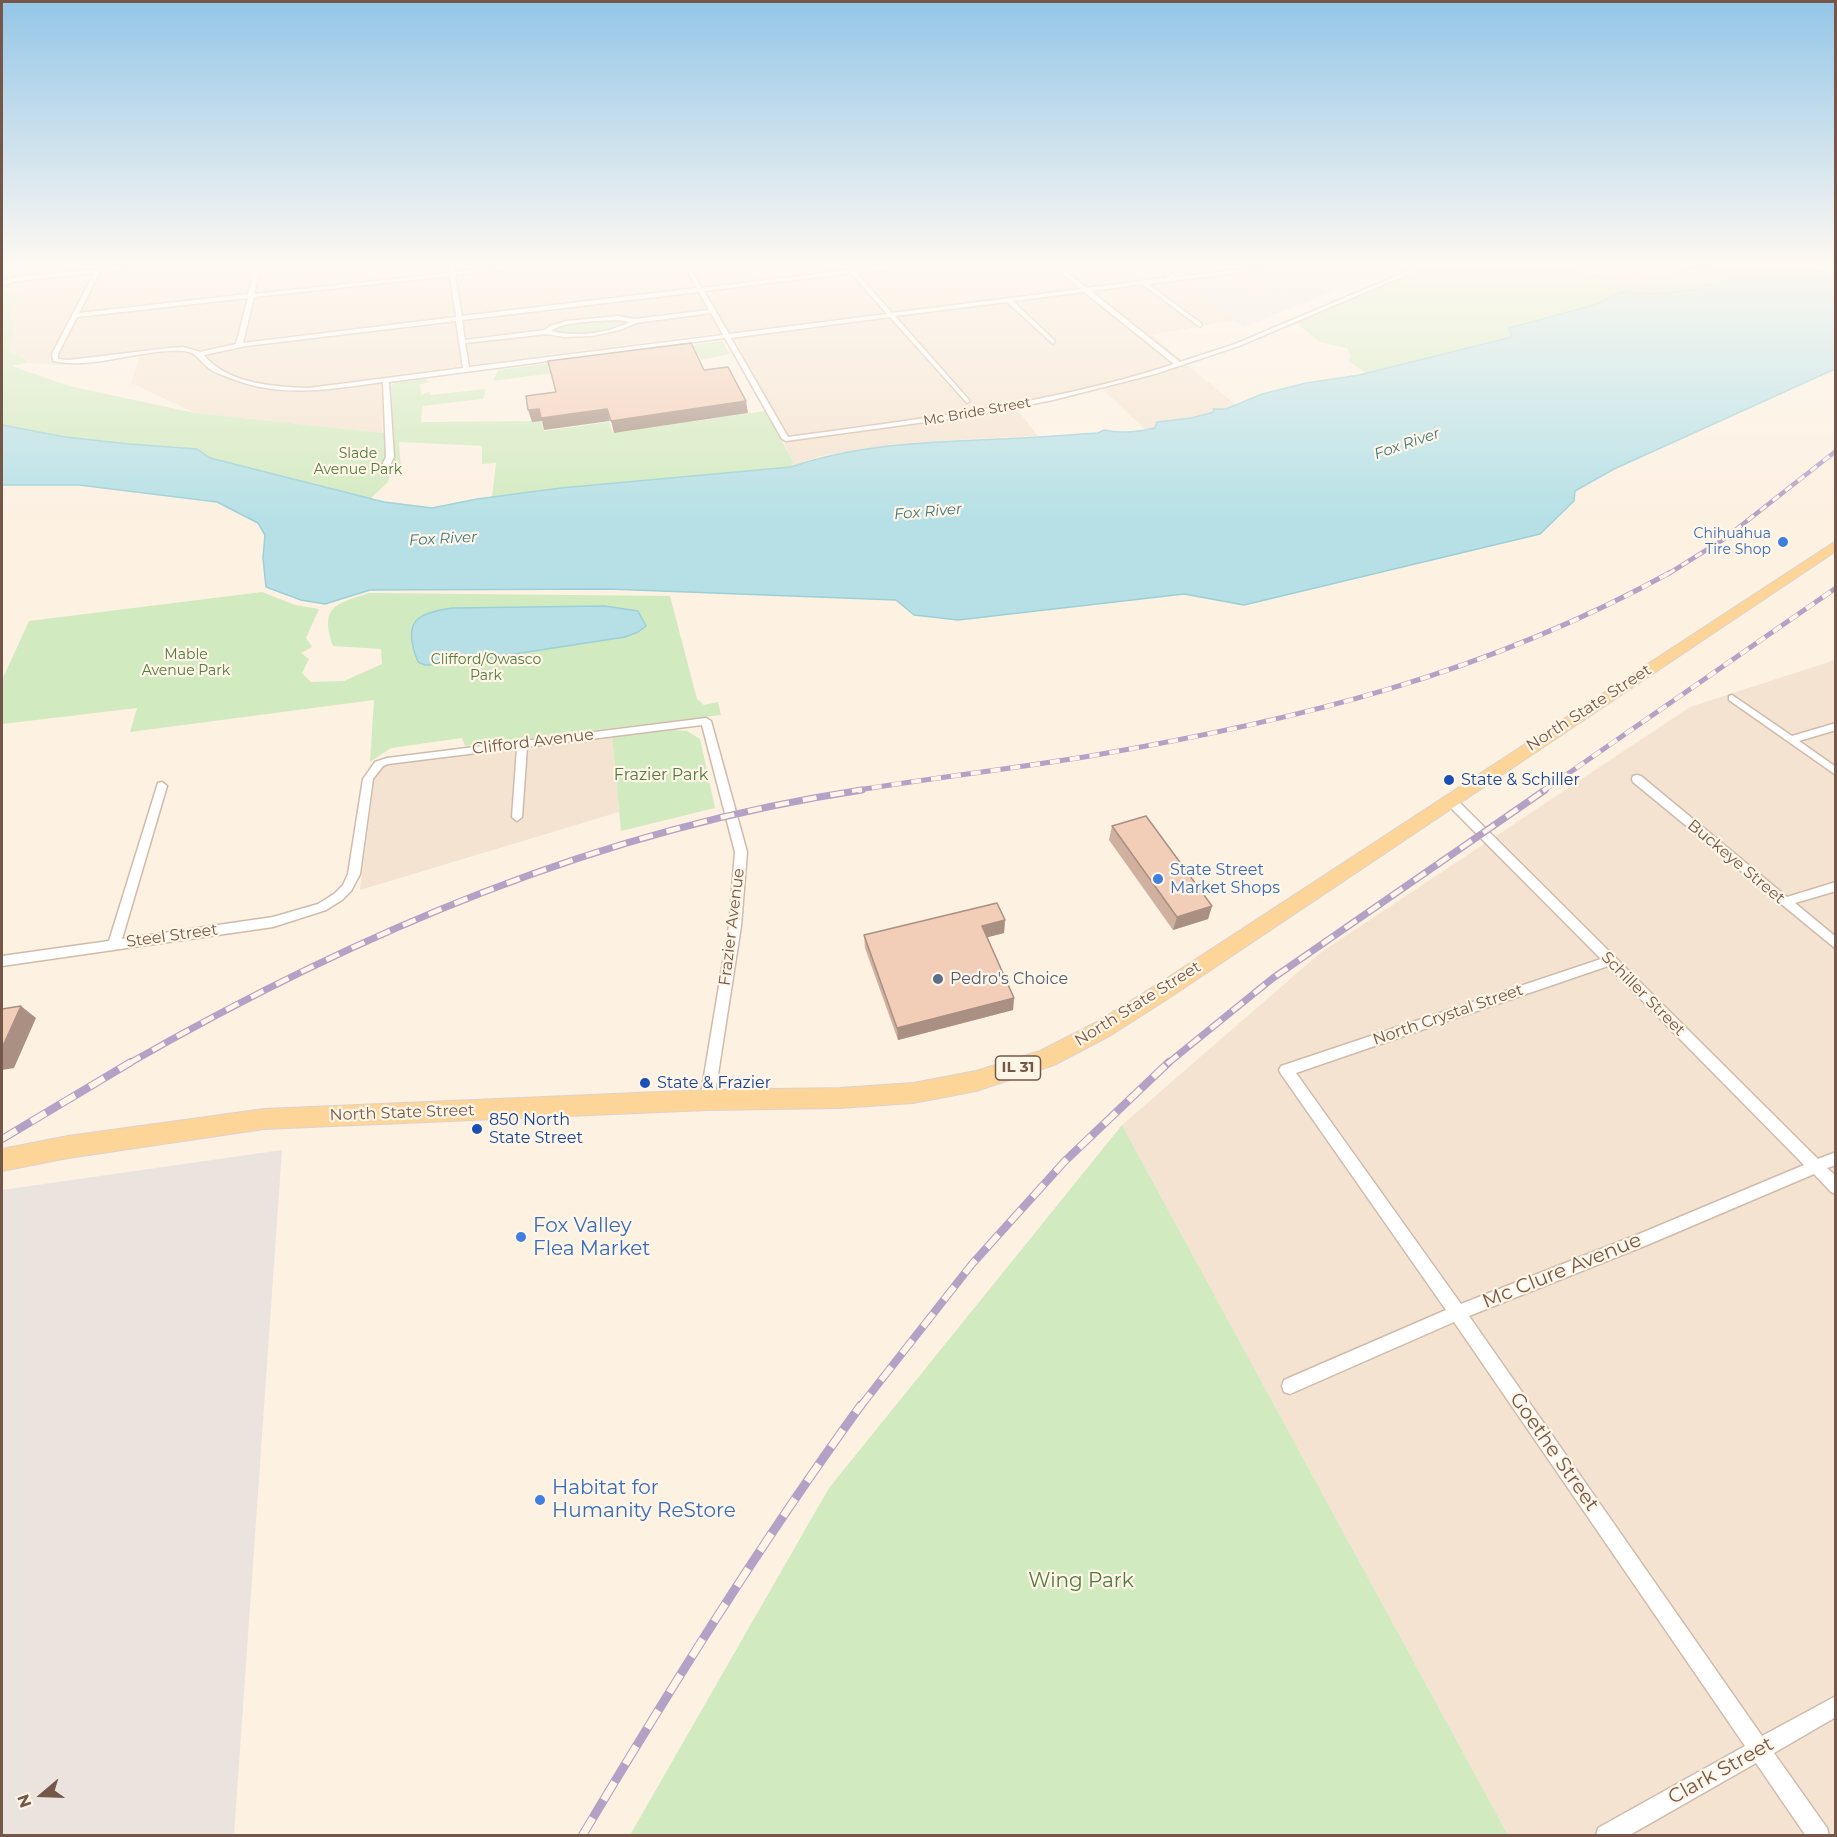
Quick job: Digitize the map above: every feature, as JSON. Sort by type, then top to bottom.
[{"type":"main road","name":"North State Street","points":[[2,1160],[68,1147],[264,1119],[706,1100],[840,1098],[913,1093],[976,1081],[1046,1058],[1103,1029],[1165,990],[1836,545]]},
{"type":"street","points":[[58,349],[55,360],[69,362],[174,350],[200,354],[223,349]]},
{"type":"street","points":[[463,349],[466,369]]},
{"type":"street","points":[[200,354],[208,366],[259,384],[286,389],[318,389],[611,349]]},
{"type":"street","name":"Mc Bride Street","points":[[733,349],[786,439],[1016,406],[1153,373],[1228,349]]},
{"type":"street","points":[[920,349],[967,401]]},
{"type":"street","points":[[1159,349],[1178,364]]},
{"type":"street","points":[[386,380],[390,457],[386,465]]},
{"type":"street","points":[[1732,698],[1836,772]]},
{"type":"street","name":"Clifford Avenue","points":[[338,897],[347,888],[354,874],[368,779],[379,764],[387,761],[522,743],[706,721]]},
{"type":"street","name":"Frazier Avenue","points":[[706,721],[741,852],[735,926],[706,1100]]},
{"type":"street","points":[[1790,740],[1836,726]]},
{"type":"street","points":[[517,816],[522,743]]},
{"type":"street","name":"Buckeye Street","points":[[1637,779],[1836,944]]},
{"type":"street","points":[[114,945],[162,786]]},
{"type":"street","name":"Schiller Street","points":[[1450,800],[1836,1187]]},
{"type":"street","points":[[1785,902],[1836,886]]},
{"type":"street","name":"Steel Street","points":[[2,961],[273,921],[322,907],[338,897]]},
{"type":"street","name":"North Crystal Street","points":[[1286,1070],[1609,961]]},
{"type":"street","name":"Goethe Street","points":[[1286,1070],[1819,1836]]},
{"type":"street","name":"Mc Clure Avenue","points":[[1290,1386],[1457,1313],[1836,1158]]},
{"type":"street","name":"Clark Street","points":[[1606,1836],[1836,1706]]},
{"type":"shaded area","points":[[11,349],[600,349],[384,376],[382,433],[195,413],[131,383],[140,356],[56,365],[26,363],[24,359],[10,352]]},
{"type":"shaded area","points":[[740,349],[1168,349],[1237,406],[1219,408],[1215,412],[1191,418],[1157,422],[1156,428],[1146,430],[1101,388],[1017,409],[1038,436],[875,447],[821,456],[791,467],[792,460]]},
{"type":"shaded area","points":[[1835,660],[1835,1835],[1508,1835],[1122,1125],[1320,953],[1690,707]]},
{"type":"shaded area","points":[[612,735],[619,812],[360,890],[376,768],[391,763]]},
{"type":"shaded area","points":[[282,1150],[234,1835],[2,1835],[2,1190]]},
{"type":"green space","name":"Slade Avenue Park","points":[[2,349],[11,349],[10,352],[25,359],[26,363],[12,366],[69,386],[195,413],[393,434],[391,386],[394,383],[425,379],[430,382],[420,384],[421,395],[429,392],[431,395],[486,389],[483,399],[423,406],[421,422],[541,421],[544,431],[609,422],[613,433],[765,411],[793,461],[791,467],[561,488],[492,497],[496,463],[482,464],[482,446],[399,442],[401,469],[390,474],[388,482],[370,499],[210,458],[197,449],[152,447],[65,437],[2,425]]},
{"type":"green space","points":[[663,349],[727,349],[730,354],[701,360],[698,354],[493,381],[498,370]]},
{"type":"green space","points":[[1347,349],[1465,349],[1366,373],[1348,361],[1351,356]]},
{"type":"green space","name":"Clifford/Owasco Park","points":[[262,592],[295,605],[319,609],[306,638],[312,647],[301,653],[309,659],[302,673],[311,682],[344,681],[382,664],[381,649],[333,646],[329,632],[328,622],[334,608],[348,600],[369,593],[670,596],[697,699],[704,705],[718,702],[721,715],[465,746],[462,738],[391,748],[370,762],[374,700],[130,732],[137,708],[2,724],[2,680],[29,621]]},
{"type":"green space","name":"Frazier Park","points":[[673,727],[674,730],[687,731],[700,739],[715,808],[621,831],[612,735]]},
{"type":"green space","name":"Wing Park","points":[[1122,1125],[1508,1835],[630,1835],[829,1488]]},
{"type":"water","name":"Fox River","points":[[1465,349],[1835,349],[1835,369],[1614,469],[1575,491],[1574,501],[1540,534],[1244,605],[1184,594],[958,620],[914,615],[896,600],[609,589],[370,590],[325,604],[301,600],[266,587],[263,558],[265,535],[258,523],[217,502],[79,485],[2,485],[2,425],[65,437],[197,449],[210,458],[384,502],[432,508],[477,499],[561,488],[791,467],[842,453],[893,445],[1098,433],[1104,430],[1136,431],[1155,428],[1157,422],[1191,418],[1214,412],[1213,409],[1226,409],[1262,394],[1306,383],[1359,375]]},
{"type":"water","points":[[605,606],[638,611],[646,626],[625,637],[449,664],[425,665],[418,662],[413,648],[411,637],[415,622],[429,613],[440,610]]},
{"type":"building","points":[[646,349],[694,349],[704,370],[728,367],[746,401],[611,421],[607,409],[541,418],[539,409],[528,410],[526,396],[556,392],[548,361]]},
{"type":"building","points":[[1146,816],[1212,906],[1177,917],[1112,826]]},
{"type":"building","name":"Pedro's Choice","points":[[997,903],[1005,920],[982,926],[1014,998],[897,1028],[864,935]]},
{"type":"building","points":[[21,1006],[2,1048],[2,1009]]},
{"type":"railway","points":[[1668,574],[1724,539],[1836,451]]},
{"type":"railway","points":[[852,791],[1090,756],[1242,727],[1316,709],[1460,666],[1531,639],[1601,608],[1671,572]]},
{"type":"railway","points":[[1543,791],[1836,588]]},
{"type":"railway","points":[[128,1064],[302,971],[392,930],[483,893],[575,859],[669,831],[765,808],[862,790]]},
{"type":"railway","points":[[1167,1064],[1273,978],[1545,790]]},
{"type":"railway","points":[[2,1139],[131,1062]]},
{"type":"railway","points":[[860,1407],[972,1264],[1065,1161],[1169,1062]]},
{"type":"railway","points":[[582,1836],[717,1618],[787,1510],[861,1405]]},
{"type":"place","name":"Chihuahua Tire Shop","points":[[1783,542]]},
{"type":"place","name":"State & Schiller","points":[[1449,780]]},
{"type":"place","name":"State Street Market Shops","points":[[1158,879]]},
{"type":"place","name":"Pedro's Choice","points":[[938,979]]},
{"type":"place","name":"State & Frazier","points":[[645,1083]]},
{"type":"place","name":"850 North State Street","points":[[477,1129]]},
{"type":"place","name":"Fox Valley Flea Market","points":[[521,1237]]},
{"type":"place","name":"Habitat for Humanity ReStore","points":[[540,1500]]},
{"type":"park label","name":"Mable Avenue Park","points":[[186,664]]}]
